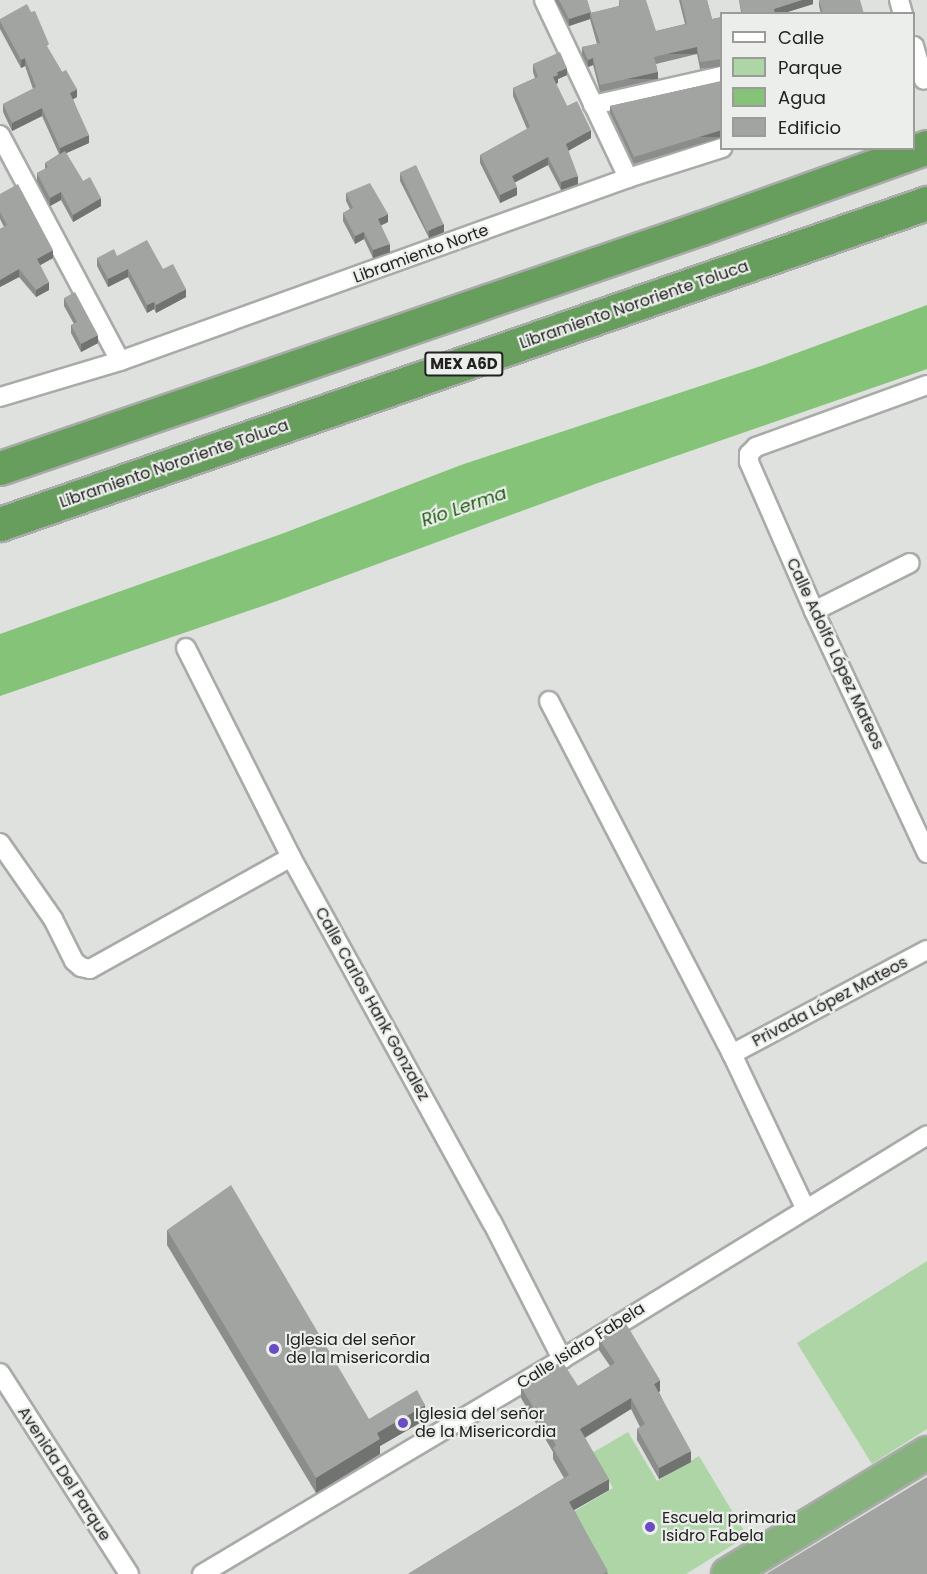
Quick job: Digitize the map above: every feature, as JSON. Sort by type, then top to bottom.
[{"type":"highway","points":[[0,468],[700,228],[927,147]]},
{"type":"highway","name":"Libramiento Nororiente Toluca","points":[[0,524],[927,202]]},
{"type":"highway","points":[[728,1574],[927,1453]]},
{"type":"street","points":[[544,0],[628,178]]},
{"type":"street","points":[[915,50],[922,80]]},
{"type":"street","points":[[593,105],[720,75]]},
{"type":"street","points":[[0,135],[120,361]]},
{"type":"street","name":"Libramiento Norte","points":[[0,398],[120,361],[628,178],[720,149]]},
{"type":"street","name":"Calle Adolfo López Mateos","points":[[927,385],[756,447],[749,454],[749,462],[814,611],[927,853]]},
{"type":"street","points":[[814,611],[910,563]]},
{"type":"street","name":"Calle Carlos Hank Gonzalez","points":[[186,648],[291,857],[492,1222],[562,1359]]},
{"type":"street","points":[[549,701],[732,1054],[805,1208]]},
{"type":"street","points":[[0,843],[53,919],[74,961],[81,967],[90,969],[291,857]]},
{"type":"street","name":"Privada López Mateos","points":[[732,1054],[927,950]]},
{"type":"street","name":"Calle Isidro Fabela","points":[[202,1574],[562,1359],[927,1135]]},
{"type":"street","name":"Avenida Del Parque","points":[[0,1373],[129,1574]]},
{"type":"green space","points":[[927,1261],[927,1429],[872,1464],[797,1343]]},
{"type":"green space","points":[[628,1432],[657,1481],[699,1456],[747,1536],[686,1574],[604,1574],[570,1514],[613,1488],[592,1453]]},
{"type":"water","name":"Río Lerma","points":[[927,305],[927,369],[598,483],[277,601],[0,696],[0,634],[284,533],[461,465],[761,366]]},
{"type":"building","points":[[559,0],[587,0],[591,12],[569,19]]},
{"type":"building","points":[[619,0],[646,0],[656,31],[687,24],[681,0],[707,0],[712,19],[720,17],[720,59],[700,62],[697,47],[654,57],[658,72],[600,85],[593,58],[588,60],[582,47],[600,43],[590,13],[620,6]]},
{"type":"building","points":[[739,0],[802,0],[774,9],[775,12],[742,12]]},
{"type":"building","points":[[819,0],[860,0],[863,12],[822,12]]},
{"type":"building","points":[[27,4],[31,12],[35,11],[49,44],[47,46],[62,72],[66,70],[77,89],[70,93],[89,135],[60,148],[42,108],[12,123],[3,104],[36,87],[25,58],[21,60],[0,21]]},
{"type":"building","points":[[560,52],[567,68],[557,72],[558,75],[553,77],[567,106],[577,101],[591,130],[566,144],[578,176],[561,182],[548,157],[512,176],[517,187],[500,195],[480,155],[530,127],[513,88],[538,77],[533,64]]},
{"type":"building","points":[[720,81],[720,131],[634,157],[610,106]]},
{"type":"building","points":[[65,151],[83,181],[90,177],[101,198],[73,215],[61,192],[50,198],[37,173],[48,167],[45,163]]},
{"type":"building","points":[[416,165],[443,224],[427,232],[400,173]]},
{"type":"building","points":[[370,183],[388,214],[378,219],[390,244],[373,250],[364,232],[355,236],[343,213],[353,208],[346,193]]},
{"type":"building","points":[[18,184],[53,250],[37,259],[49,282],[36,290],[19,269],[0,280],[0,229],[7,225],[0,212],[0,194]]},
{"type":"building","points":[[147,240],[163,269],[173,264],[186,289],[156,305],[154,302],[147,305],[128,269],[108,279],[97,258],[114,249],[117,256]]},
{"type":"building","points":[[75,292],[98,335],[81,344],[71,325],[77,322],[64,298]]},
{"type":"building","name":"Iglesia del señor de la misericordia","points":[[231,1185],[369,1419],[417,1390],[425,1405],[377,1433],[380,1439],[316,1478],[167,1230]]},
{"type":"building","points":[[625,1322],[660,1380],[654,1384],[691,1451],[659,1468],[637,1429],[645,1424],[631,1398],[580,1429],[609,1479],[569,1502],[608,1571],[603,1574],[408,1574],[569,1475],[553,1448],[556,1445],[521,1387],[562,1361],[578,1386],[615,1363],[599,1339]]},
{"type":"building","points":[[927,1477],[927,1574],[766,1574]]},
{"type":"place","name":"Iglesia del señor de la misericordia","points":[[274,1349]]},
{"type":"place","name":"Iglesia del señor de la Misericordia","points":[[403,1423]]},
{"type":"place","name":"Escuela primaria Isidro Fabela","points":[[650,1527]]}]
